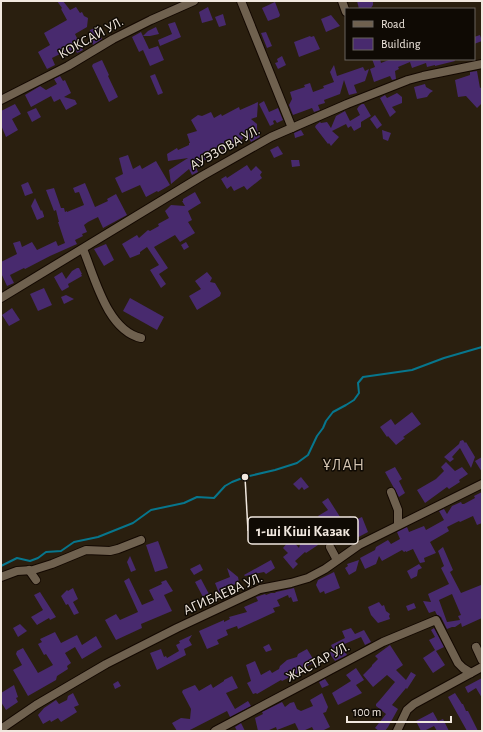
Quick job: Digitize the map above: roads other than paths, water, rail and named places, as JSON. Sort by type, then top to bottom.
[{"type":"street","name":"КОКСАЙ УЛ.","points":[[1,100],[68,66],[177,4],[194,1]]},
{"type":"street","points":[[241,1],[292,128]]},
{"type":"street","name":"АУЭЗОВА УЛ.","points":[[1,298],[238,155],[292,128],[408,80],[482,64]]},
{"type":"street","points":[[83,249],[109,312],[129,333],[141,338]]},
{"type":"street","name":"АГИБАЕВА УЛ.","points":[[1,729],[43,701],[106,664],[177,628],[260,589],[308,578],[321,571],[359,544],[482,484]]},
{"type":"street","points":[[391,492],[398,510],[398,525]]},
{"type":"street","points":[[1,577],[17,571],[55,568],[86,550],[110,551],[141,540]]},
{"type":"street","points":[[330,547],[337,560]]},
{"type":"street","points":[[29,570],[36,580]]},
{"type":"street","name":"ЖАСТАР УЛ.","points":[[215,731],[377,645],[436,620],[458,663],[471,673]]},
{"type":"street","points":[[476,648],[482,660]]},
{"type":"street","points":[[397,731],[408,710],[414,704],[482,667]]},
{"type":"waterway","points":[[1,566],[17,558],[30,561],[38,558],[46,552],[61,551],[74,542],[98,537],[133,523],[151,510],[184,503],[197,497],[214,498],[225,486],[232,482],[297,463],[308,455],[317,436],[333,412],[354,400],[359,393],[358,383],[363,377],[412,370],[444,358],[482,347]]},
{"type":"place","name":"1-ші Кіші Казак","points":[[245,477]]},
{"type":"district","name":"ҰЛАН","points":[[344,465]]}]
